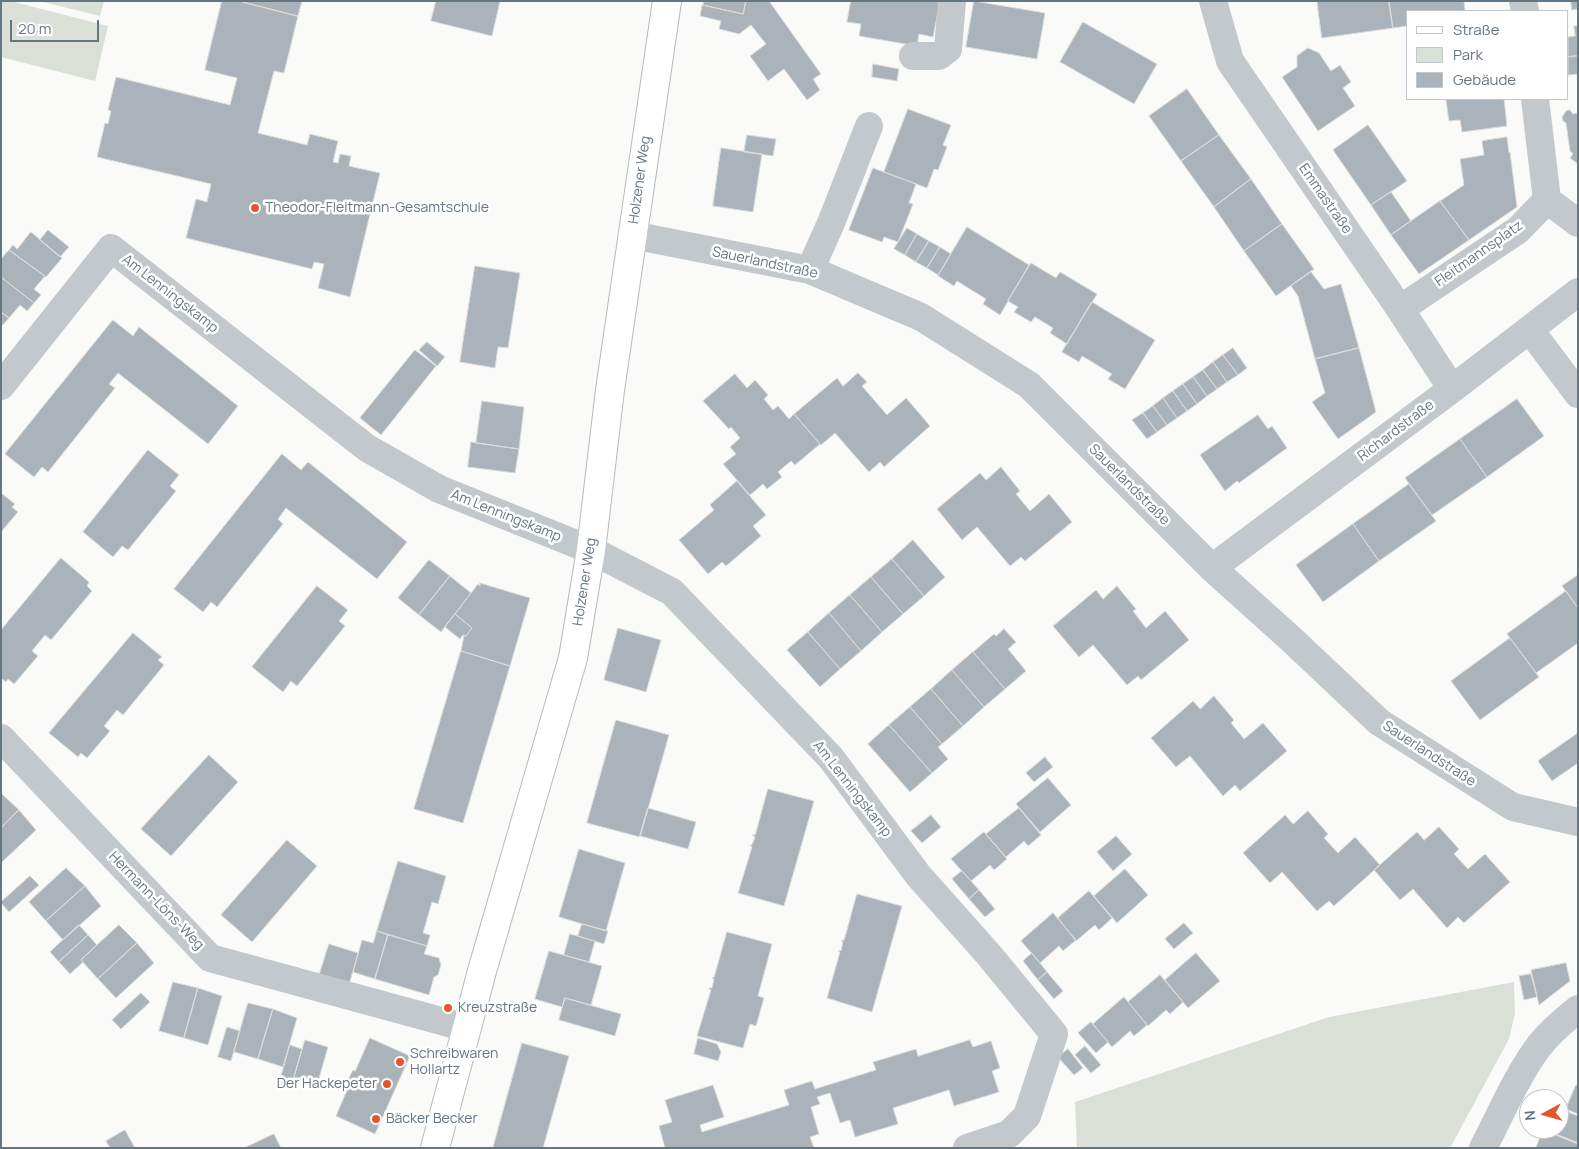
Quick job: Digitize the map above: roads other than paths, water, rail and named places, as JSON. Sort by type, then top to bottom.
[{"type":"main road","name":"Holzener Weg","points":[[435,1148],[467,1028],[573,658],[591,550],[603,442],[667,1]]},
{"type":"street","points":[[913,56],[939,56],[948,49],[952,1]]},
{"type":"street","name":"Emmastraße","points":[[1213,1],[1230,61],[1400,309],[1452,389]]},
{"type":"street","points":[[1535,100],[1547,200],[1578,224]]},
{"type":"street","points":[[810,270],[831,223],[869,126]]},
{"type":"street","name":"Fleitmannsplatz","points":[[1400,309],[1518,230],[1547,200]]},
{"type":"street","name":"Sauerlandstraße","points":[[632,236],[810,270],[921,317],[1029,385],[1212,568],[1379,722],[1513,807],[1578,822]]},
{"type":"street","name":"Am Lenningskamp","points":[[1,386],[111,248],[367,448],[439,489],[591,550],[672,592],[832,758],[918,875],[989,955],[1054,1034],[1028,1116],[1009,1134],[967,1148]]},
{"type":"street","name":"Richardstraße","points":[[1212,568],[1452,389],[1578,292]]},
{"type":"street","points":[[1530,330],[1578,394]]},
{"type":"street","name":"Hermann-Löns-Weg","points":[[1,738],[210,958],[467,1028]]},
{"type":"street","points":[[1483,1148],[1539,1046],[1578,1008]]},
{"type":"place","name":"Theodor-Fleitmann-Gesamtschule","points":[[255,208]]},
{"type":"place","name":"Kreuzstraße","points":[[448,1008]]},
{"type":"place","name":"Schreibwaren Hollartz","points":[[400,1062]]},
{"type":"place","name":"Der Hackepeter","points":[[387,1084]]},
{"type":"place","name":"Bäcker Becker","points":[[376,1119]]}]
